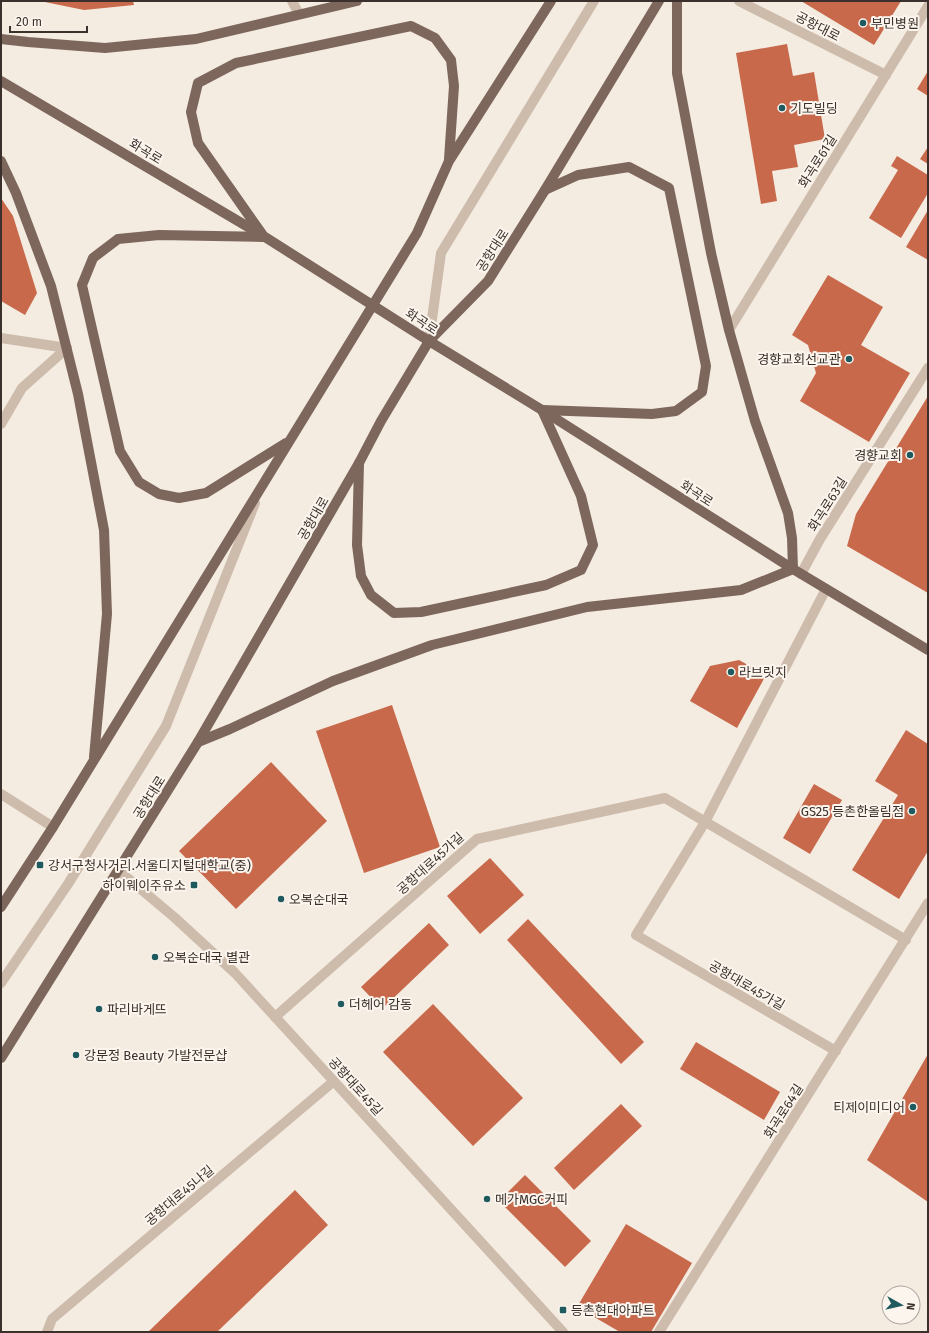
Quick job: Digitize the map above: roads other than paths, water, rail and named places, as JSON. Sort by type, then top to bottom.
[{"type":"main road","points":[[1,39],[105,48],[196,38],[357,1]]},
{"type":"main road","points":[[1,907],[53,827],[417,233],[449,161],[551,1]]},
{"type":"main road","name":"공항대로","points":[[1,1058],[198,742],[359,463],[381,421],[429,340],[488,281],[545,190],[659,1]]},
{"type":"main road","points":[[198,742],[230,729],[333,681],[432,645],[587,607],[741,590],[797,571],[788,513],[755,421],[729,330],[711,253],[677,73],[676,1]]},
{"type":"main road","points":[[265,237],[198,143],[191,112],[198,83],[236,63],[411,26],[435,38],[451,60],[454,86],[449,161]]},
{"type":"main road","name":"화곡로","points":[[1,81],[265,237],[797,571],[928,650]]},
{"type":"main road","points":[[1,161],[16,193],[51,286],[78,394],[104,530],[107,614],[94,760]]},
{"type":"main road","points":[[359,463],[357,545],[361,576],[371,596],[394,613],[421,612],[546,585],[581,570],[593,545],[581,496],[542,410],[652,414],[676,411],[702,392],[706,366],[669,188],[629,167],[578,175],[545,190]]},
{"type":"main road","points":[[265,237],[159,235],[118,239],[92,258],[82,285],[120,451],[139,482],[159,494],[179,498],[206,493],[289,442]]},
{"type":"street","points":[[292,1],[299,14]]},
{"type":"street","points":[[429,340],[441,253],[594,1]]},
{"type":"street","name":"공항대로","points":[[739,1],[886,75]]},
{"type":"street","name":"화곡로61길","points":[[729,330],[928,6]]},
{"type":"street","points":[[1,338],[67,348]]},
{"type":"street","points":[[1,424],[22,388],[67,348]]},
{"type":"street","name":"화곡로63길","points":[[797,571],[820,539],[928,368]]},
{"type":"street","points":[[1,983],[68,884],[166,726],[261,488]]},
{"type":"street","points":[[705,822],[826,589]]},
{"type":"street","points":[[1,794],[53,827]]},
{"type":"street","name":"공항대로45가길","points":[[276,1017],[477,839],[665,798],[906,940]]},
{"type":"street","name":"공항대로45가길","points":[[705,822],[636,935],[836,1051]]},
{"type":"street","name":"공항대로45길","points":[[118,870],[174,917],[235,974],[563,1332]]},
{"type":"street","name":"화곡로64길","points":[[659,1332],[928,904]]},
{"type":"street","name":"공항대로45나길","points":[[47,1332],[52,1320],[334,1081]]},
{"type":"place","name":"부민병원","points":[[863,23]]},
{"type":"place","name":"기도빌딩","points":[[782,108]]},
{"type":"place","name":"경향교회선교관","points":[[849,359]]},
{"type":"place","name":"경향교회","points":[[910,455]]},
{"type":"place","name":"라브릿지","points":[[731,672]]},
{"type":"place","name":"GS25 등촌한올림점","points":[[912,811]]},
{"type":"place","name":"강서구청사거리.서울디지털대학교(중)","points":[[40,865]]},
{"type":"place","name":"하이웨이주유소","points":[[194,885]]},
{"type":"place","name":"오복순대국","points":[[281,899]]},
{"type":"place","name":"오복순대국 별관","points":[[155,957]]},
{"type":"place","name":"더헤어 감동","points":[[341,1004]]},
{"type":"place","name":"파리바게뜨","points":[[99,1009]]},
{"type":"place","name":"강문정 Beauty 가발전문샵","points":[[76,1055]]},
{"type":"place","name":"티제이미디어","points":[[913,1107]]},
{"type":"place","name":"메가MGC커피","points":[[487,1199]]},
{"type":"place","name":"등촌현대아파트","points":[[563,1310]]}]
